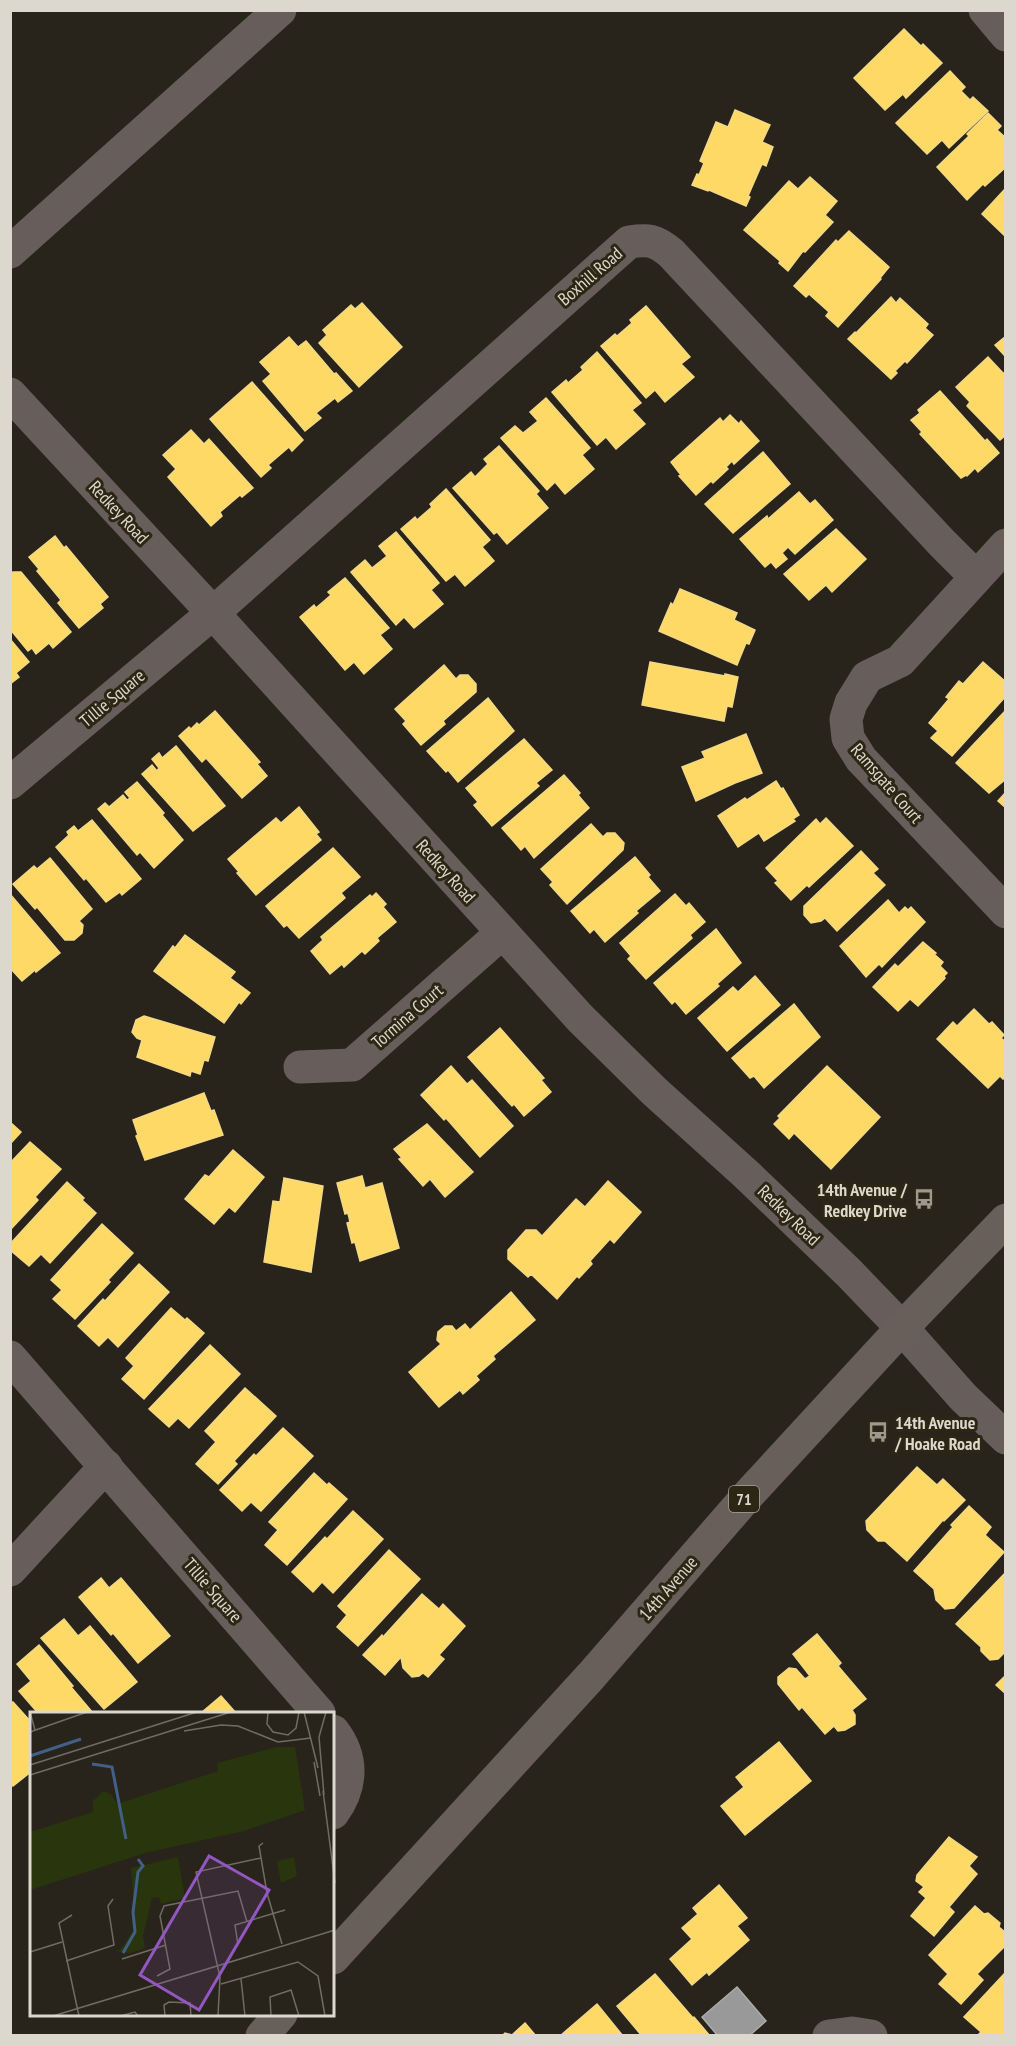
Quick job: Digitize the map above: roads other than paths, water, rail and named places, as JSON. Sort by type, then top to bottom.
[{"type":"main road","name":"14th Avenue","points":[[334,1957],[591,1676],[749,1494],[1005,1220]]},
{"type":"main road","points":[[262,2036],[279,2016]]},
{"type":"street","points":[[10,252],[280,10]]},
{"type":"street","points":[[984,10],[1005,35]]},
{"type":"street","name":"Boxhill Road","points":[[213,614],[610,257],[629,242],[647,240],[660,244],[671,253],[942,543],[976,576]]},
{"type":"street","name":"Redkey Road","points":[[10,394],[580,1018],[654,1091],[747,1175],[902,1328],[963,1397],[1005,1438]]},
{"type":"street","name":"Ramsgate Court","points":[[1005,545],[900,661],[867,678],[851,703],[846,718],[848,738],[861,759],[1005,912]]},
{"type":"street","name":"Tillie Square","points":[[10,783],[213,614]]},
{"type":"street","name":"Tormina Court","points":[[300,1067],[352,1065],[502,933]]},
{"type":"street","name":"Tillie Square","points":[[10,1357],[318,1712]]},
{"type":"street","points":[[10,1570],[106,1466]]},
{"type":"street","points":[[334,1733],[347,1760],[349,1781],[343,1799],[334,1812]]},
{"type":"street","points":[[829,2036],[852,2033],[871,2036]]},
{"type":"place","name":"14th Avenue / Redkey Drive","points":[[924,1199]]},
{"type":"place","name":"14th Avenue / Hoake Road","points":[[878,1432]]}]
